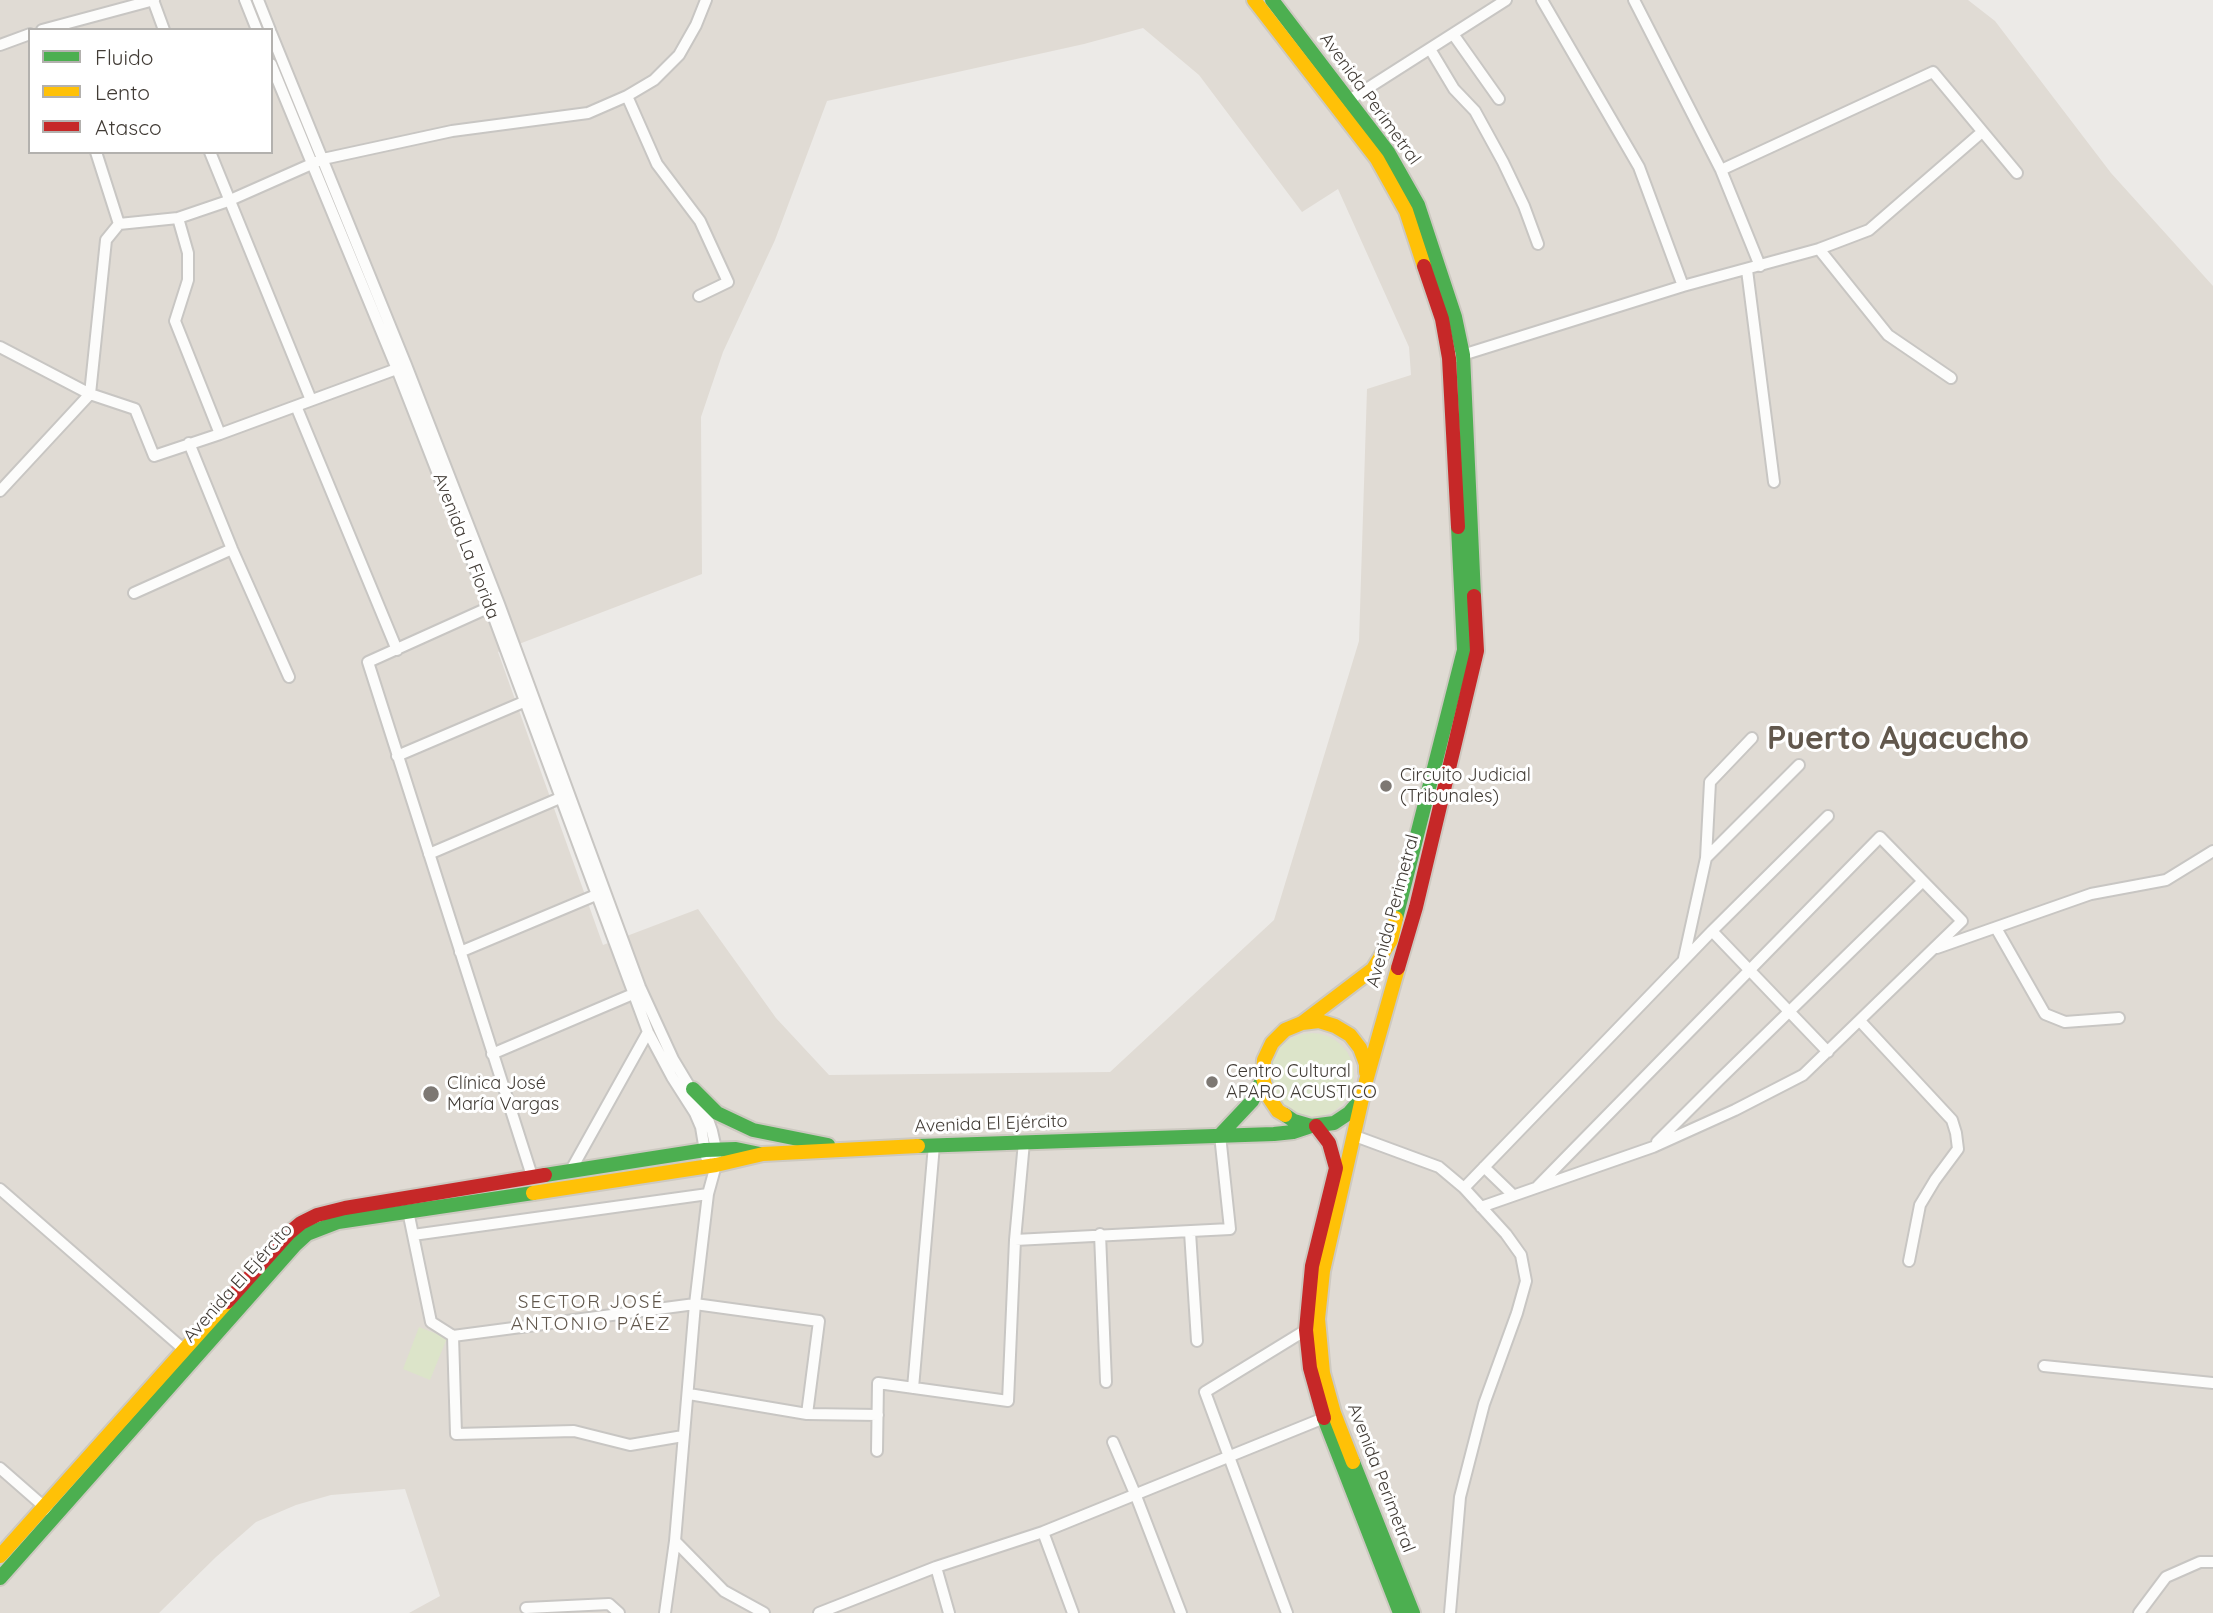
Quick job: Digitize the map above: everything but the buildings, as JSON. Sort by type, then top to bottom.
[{"type":"main road","name":"Avenida Perimetral","points":[[1254,0],[1388,152],[1418,205],[1455,317],[1464,650],[1391,940],[1373,969],[1302,1023]]},
{"type":"main road","name":"Avenida Perimetral","points":[[1272,0],[1344,104]]},
{"type":"main road","name":"Avenida Perimetral","points":[[1413,1613],[1335,1413],[1323,1374],[1318,1319],[1323,1271],[1366,1081],[1416,907],[1477,651],[1456,357]]},
{"type":"main road","points":[[1319,1021],[1350,1035],[1360,1048],[1366,1064],[1366,1081],[1361,1099],[1349,1113],[1334,1123],[1314,1126],[1294,1121],[1278,1111],[1268,1096],[1263,1078],[1264,1060],[1272,1043],[1285,1030],[1302,1023],[1319,1021]]},
{"type":"main road","points":[[1220,1135],[1252,1101],[1263,1078]]},
{"type":"main road","points":[[693,1089],[717,1113],[753,1130],[854,1149]]},
{"type":"main road","name":"Avenida Perimetral","points":[[1314,1126],[1329,1143],[1335,1156],[1336,1168],[1312,1266],[1306,1330],[1310,1368],[1324,1418],[1400,1613]]},
{"type":"main road","name":"Avenida El Ejército","points":[[0,1556],[49,1511],[190,1355],[295,1245],[307,1234],[338,1222],[711,1166],[763,1154],[934,1145],[1274,1134],[1314,1126]]},
{"type":"main road","name":"Avenida El Ejército","points":[[190,1355],[289,1233],[317,1215],[532,1176],[711,1150],[736,1149],[763,1154]]},
{"type":"main road","name":"Avenida El Ejército","points":[[0,1578],[49,1511]]},
{"type":"street","points":[[56,27],[154,0],[163,28]]},
{"type":"street","points":[[245,0],[256,28]]},
{"type":"street","points":[[258,0],[270,28]]},
{"type":"street","points":[[0,491],[90,394],[106,240],[119,224],[178,218],[228,201],[318,162],[452,131],[588,113],[627,96],[654,80],[679,55],[706,0]]},
{"type":"street","points":[[1344,104],[1506,0]]},
{"type":"street","points":[[1542,0],[1639,167],[1683,286]]},
{"type":"street","points":[[1634,0],[1721,170],[1760,265]]},
{"type":"street","points":[[1453,34],[1499,99]]},
{"type":"street","points":[[0,45],[28,35]]},
{"type":"street","points":[[273,37],[318,162]]},
{"type":"street","points":[[1430,49],[1454,89],[1475,111],[1524,206],[1538,244]]},
{"type":"street","name":"Avenida La Florida","points":[[273,68],[318,162],[402,367],[648,1032],[695,1113],[711,1150]]},
{"type":"street","points":[[1721,170],[1933,72],[2017,173]]},
{"type":"street","points":[[627,96],[657,164],[700,221],[728,282],[699,296]]},
{"type":"street","points":[[1456,357],[1683,286],[1819,248],[1869,230],[1982,132]]},
{"type":"street","points":[[97,154],[119,224]]},
{"type":"street","points":[[211,154],[311,400]]},
{"type":"street","points":[[178,218],[188,253],[188,280],[174,321],[220,434]]},
{"type":"street","points":[[1819,248],[1888,335],[1951,378]]},
{"type":"street","points":[[1747,270],[1774,482]]},
{"type":"street","points":[[0,347],[90,394],[135,409],[154,456],[402,367],[544,722],[640,987],[673,1059],[706,1114],[711,1166],[695,1304],[675,1541],[665,1613]]},
{"type":"street","points":[[296,406],[397,650]]},
{"type":"street","points":[[189,443],[232,549],[289,677]]},
{"type":"street","points":[[134,593],[232,549]]},
{"type":"street","points":[[491,607],[368,662],[532,1176]]},
{"type":"street","points":[[397,756],[526,701]]},
{"type":"street","points":[[1683,961],[1706,858],[1710,782],[1752,738]]},
{"type":"street","points":[[1706,858],[1800,765]]},
{"type":"street","points":[[429,854],[560,798]]},
{"type":"street","points":[[1464,1188],[1712,931],[1828,816]]},
{"type":"street","points":[[1481,1207],[1653,1147],[1735,1110],[1803,1075],[1962,921],[1880,837],[1538,1186]]},
{"type":"street","points":[[1935,949],[2091,894],[2166,880],[2213,851]]},
{"type":"street","points":[[1653,1147],[1923,881]]},
{"type":"street","points":[[460,952],[596,895]]},
{"type":"street","points":[[1996,928],[2046,1014],[2065,1022],[2119,1018]]},
{"type":"street","points":[[1712,931],[1828,1052]]},
{"type":"street","points":[[492,1054],[633,994]]},
{"type":"street","points":[[1860,1021],[1952,1120],[1956,1133],[1958,1149],[1920,1205],[1909,1261]]},
{"type":"street","points":[[571,1170],[648,1032]]},
{"type":"street","points":[[1015,1240],[1230,1229],[1220,1135]]},
{"type":"street","points":[[1355,1136],[1439,1167],[1464,1188],[1506,1234],[1521,1255],[1527,1280],[1484,1404],[1461,1497],[1450,1613]]},
{"type":"street","points":[[877,1451],[878,1383],[1008,1401],[1015,1240],[1024,1142]]},
{"type":"street","points":[[913,1388],[934,1145]]},
{"type":"street","points":[[1484,1167],[1513,1195]]},
{"type":"street","points":[[0,1189],[190,1355]]},
{"type":"street","points":[[412,1235],[708,1194]]},
{"type":"street","points":[[408,1212],[431,1322],[453,1336],[695,1304],[819,1321],[807,1414]]},
{"type":"street","points":[[1190,1232],[1197,1341]]},
{"type":"street","points":[[1100,1234],[1106,1382]]},
{"type":"street","points":[[1287,1613],[1205,1392],[1306,1330]]},
{"type":"street","points":[[453,1336],[456,1434],[574,1431],[630,1446],[683,1436]]},
{"type":"street","points":[[2044,1366],[2213,1383]]},
{"type":"street","points":[[689,1394],[807,1414],[878,1415]]},
{"type":"street","points":[[819,1613],[936,1567],[1043,1532],[1324,1418]]},
{"type":"street","points":[[1113,1442],[1181,1613]]},
{"type":"street","points":[[0,1468],[49,1511]]},
{"type":"street","points":[[1043,1532],[1073,1613]]},
{"type":"street","points":[[675,1541],[724,1591],[764,1613]]},
{"type":"street","points":[[2139,1613],[2166,1577],[2200,1562],[2213,1562]]},
{"type":"street","points":[[936,1567],[949,1613]]},
{"type":"street","points":[[526,1608],[609,1604],[619,1613]]},
{"type":"shaded area","points":[[0,0],[1968,0],[1995,21],[2111,173],[2213,286],[2213,1613],[409,1613],[440,1596],[405,1489],[331,1495],[296,1505],[256,1522],[159,1613],[0,1613]],"holes":[[[1143,28],[1199,75],[1302,212],[1338,189],[1409,347],[1411,375],[1367,389],[1359,641],[1274,920],[1110,1072],[829,1075],[776,1018],[698,909],[603,945],[498,652],[702,574],[701,417],[723,352],[775,240],[827,101],[1084,44]]]},
{"type":"green space","points":[[1312,1033],[1328,1036],[1342,1045],[1351,1059],[1354,1075],[1351,1091],[1342,1105],[1328,1114],[1312,1117],[1296,1114],[1282,1105],[1273,1091],[1270,1075],[1273,1059],[1282,1045],[1296,1036]]},
{"type":"green space","points":[[419,1327],[447,1338],[430,1380],[403,1369]]},
{"type":"traffic: fast","points":[[1272,0],[1388,152],[1418,205],[1455,317],[1463,355],[1474,596]]},
{"type":"traffic: fast","points":[[1396,918],[1464,650],[1458,527]]},
{"type":"traffic: fast","points":[[1220,1135],[1252,1101],[1263,1078]]},
{"type":"traffic: fast","points":[[693,1089],[717,1113],[753,1130],[828,1145]]},
{"type":"traffic: fast","points":[[1285,1115],[1311,1126],[1334,1123],[1349,1113],[1361,1099]]},
{"type":"traffic: fast","points":[[918,1146],[1274,1134],[1311,1126]]},
{"type":"traffic: fast","points":[[545,1175],[705,1150],[736,1149],[760,1154]]},
{"type":"traffic: fast","points":[[0,1578],[307,1234],[338,1222],[533,1193]]},
{"type":"traffic: fast","points":[[1324,1418],[1400,1613]]},
{"type":"traffic: fast","points":[[1353,1462],[1413,1613]]},
{"type":"traffic: slow","points":[[1254,0],[1377,159],[1406,211],[1424,266]]},
{"type":"traffic: slow","points":[[1285,1115],[1278,1111],[1268,1096],[1263,1078],[1264,1060],[1272,1043],[1285,1030],[1302,1023],[1373,969],[1391,940],[1396,918]]},
{"type":"traffic: slow","points":[[1353,1462],[1334,1413],[1323,1373],[1318,1319],[1323,1271],[1366,1081],[1398,968]]},
{"type":"traffic: slow","points":[[1302,1023],[1319,1021],[1350,1035],[1360,1048],[1366,1072]]},
{"type":"traffic: slow","points":[[533,1193],[716,1165],[763,1154],[918,1146]]},
{"type":"traffic: slow","points":[[0,1556],[227,1302]]},
{"type":"traffic: jam","points":[[1424,266],[1442,319],[1449,358],[1458,527]]},
{"type":"traffic: jam","points":[[1398,968],[1416,907],[1477,651],[1474,596]]},
{"type":"traffic: jam","points":[[1316,1126],[1329,1143],[1336,1168],[1312,1266],[1306,1330],[1310,1368],[1324,1418]]},
{"type":"traffic: jam","points":[[227,1302],[289,1233],[317,1215],[545,1175]]},
{"type":"place","name":"Circuito Judicial (Tribunales)","points":[[1386,786]]},
{"type":"place","name":"Centro Cultural APARO ACUSTICO","points":[[1212,1082]]},
{"type":"place","name":"Clínica José María Vargas","points":[[431,1094]]},
{"type":"district","name":"Puerto Ayacucho","points":[[1898,739]]},
{"type":"district","name":"SECTOR JOSÉ ANTONIO PÁEZ","points":[[591,1313]]}]
